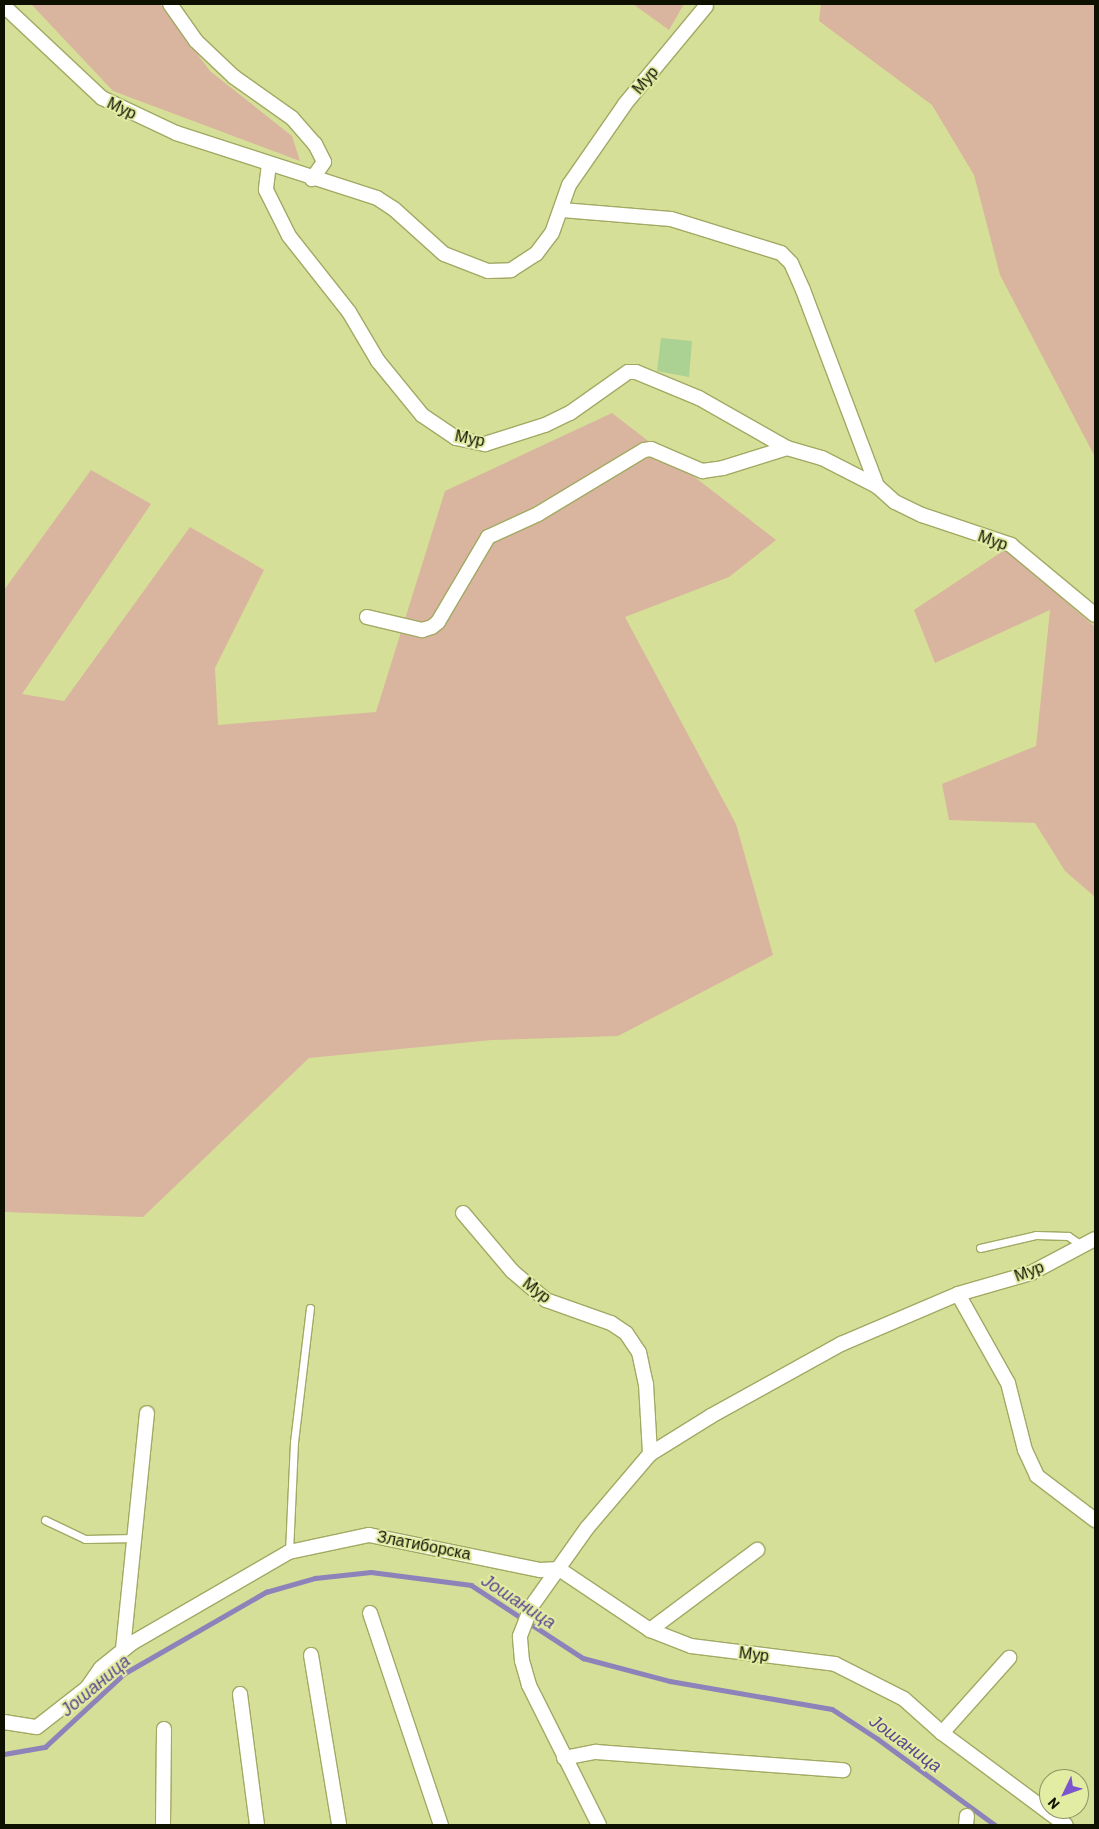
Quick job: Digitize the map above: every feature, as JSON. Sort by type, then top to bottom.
[{"type":"street","points":[[170,4],[196,41],[234,77],[292,118],[315,144],[324,162],[312,179]]},
{"type":"street","name":"Мур","points":[[4,6],[102,98],[176,133],[312,179],[377,198],[394,209],[444,254],[488,271],[512,270],[524,265],[536,254],[552,233],[562,210],[569,185],[625,104],[706,6]]},
{"type":"street","name":"Мур","points":[[269,164],[266,190],[289,236],[349,312],[378,361],[416,408],[456,438],[485,444],[545,426],[570,414],[628,372],[636,372],[699,398],[788,448],[822,458],[877,486],[895,502],[922,515],[1011,545],[1095,615]]},
{"type":"street","name":"Мур","points":[[562,210],[671,219],[781,253],[791,263],[803,290],[877,486]]},
{"type":"street","points":[[366,617],[422,630],[432,627],[438,622],[488,537],[538,514],[644,450],[651,449],[702,471],[723,468],[788,448]]},
{"type":"street","name":"Мур","points":[[463,1213],[512,1271],[546,1300],[611,1323],[626,1333],[639,1352],[646,1384],[650,1454]]},
{"type":"street","name":"Мур","points":[[1066,1825],[942,1733],[904,1699],[835,1664],[691,1646],[650,1630],[559,1569],[587,1528],[650,1454],[711,1416],[773,1384],[841,1344],[958,1294],[1031,1273],[1089,1243]]},
{"type":"street","points":[[958,1294],[1008,1384],[1025,1450],[1037,1476],[1095,1520]]},
{"type":"street","points":[[123,1649],[147,1413]]},
{"type":"street","name":"Златиборска","points":[[4,1722],[37,1727],[87,1688],[101,1668],[123,1649],[243,1576],[290,1552],[369,1535],[540,1570],[559,1569]]},
{"type":"street","points":[[650,1630],[757,1550]]},
{"type":"street","points":[[559,1569],[531,1607],[520,1636],[522,1661],[529,1685],[599,1825]]},
{"type":"street","points":[[370,1613],[441,1825]]},
{"type":"street","points":[[311,1656],[339,1825]]},
{"type":"street","points":[[942,1733],[1009,1658]]},
{"type":"street","points":[[240,1694],[257,1825]]},
{"type":"street","points":[[163,1825],[164,1729]]},
{"type":"street","points":[[564,1758],[596,1752],[843,1770]]},
{"type":"lane","points":[[980,1248],[1036,1235],[1068,1236],[1089,1243]]},
{"type":"lane","points":[[290,1552],[294,1442],[310,1308]]},
{"type":"lane","points":[[44,1520],[85,1539],[134,1538]]},
{"type":"shaded area","points":[[31,4],[160,4],[210,71],[292,136],[300,161],[113,91]]},
{"type":"shaded area","points":[[633,4],[684,4],[669,30]]},
{"type":"shaded area","points":[[821,4],[1095,4],[1095,457],[1000,275],[974,175],[932,105],[819,21]]},
{"type":"shaded area","points":[[612,413],[776,540],[729,577],[625,617],[736,824],[773,955],[618,1036],[492,1040],[309,1058],[143,1217],[4,1212],[4,590],[91,470],[151,504],[22,694],[64,701],[190,527],[264,570],[215,668],[218,725],[376,712],[445,491]]},
{"type":"shaded area","points":[[1006,549],[1095,627],[1095,897],[1065,871],[1035,823],[949,820],[942,784],[1036,746],[1050,610],[935,663],[914,610]]},
{"type":"building","points":[[661,338],[692,341],[689,377],[657,371]]},
{"type":"waterway","name":"Јошаница","points":[[4,1754],[45,1747],[125,1673],[266,1592],[315,1578],[371,1572],[471,1585],[583,1658],[670,1681],[832,1709],[878,1739],[995,1825]]}]
